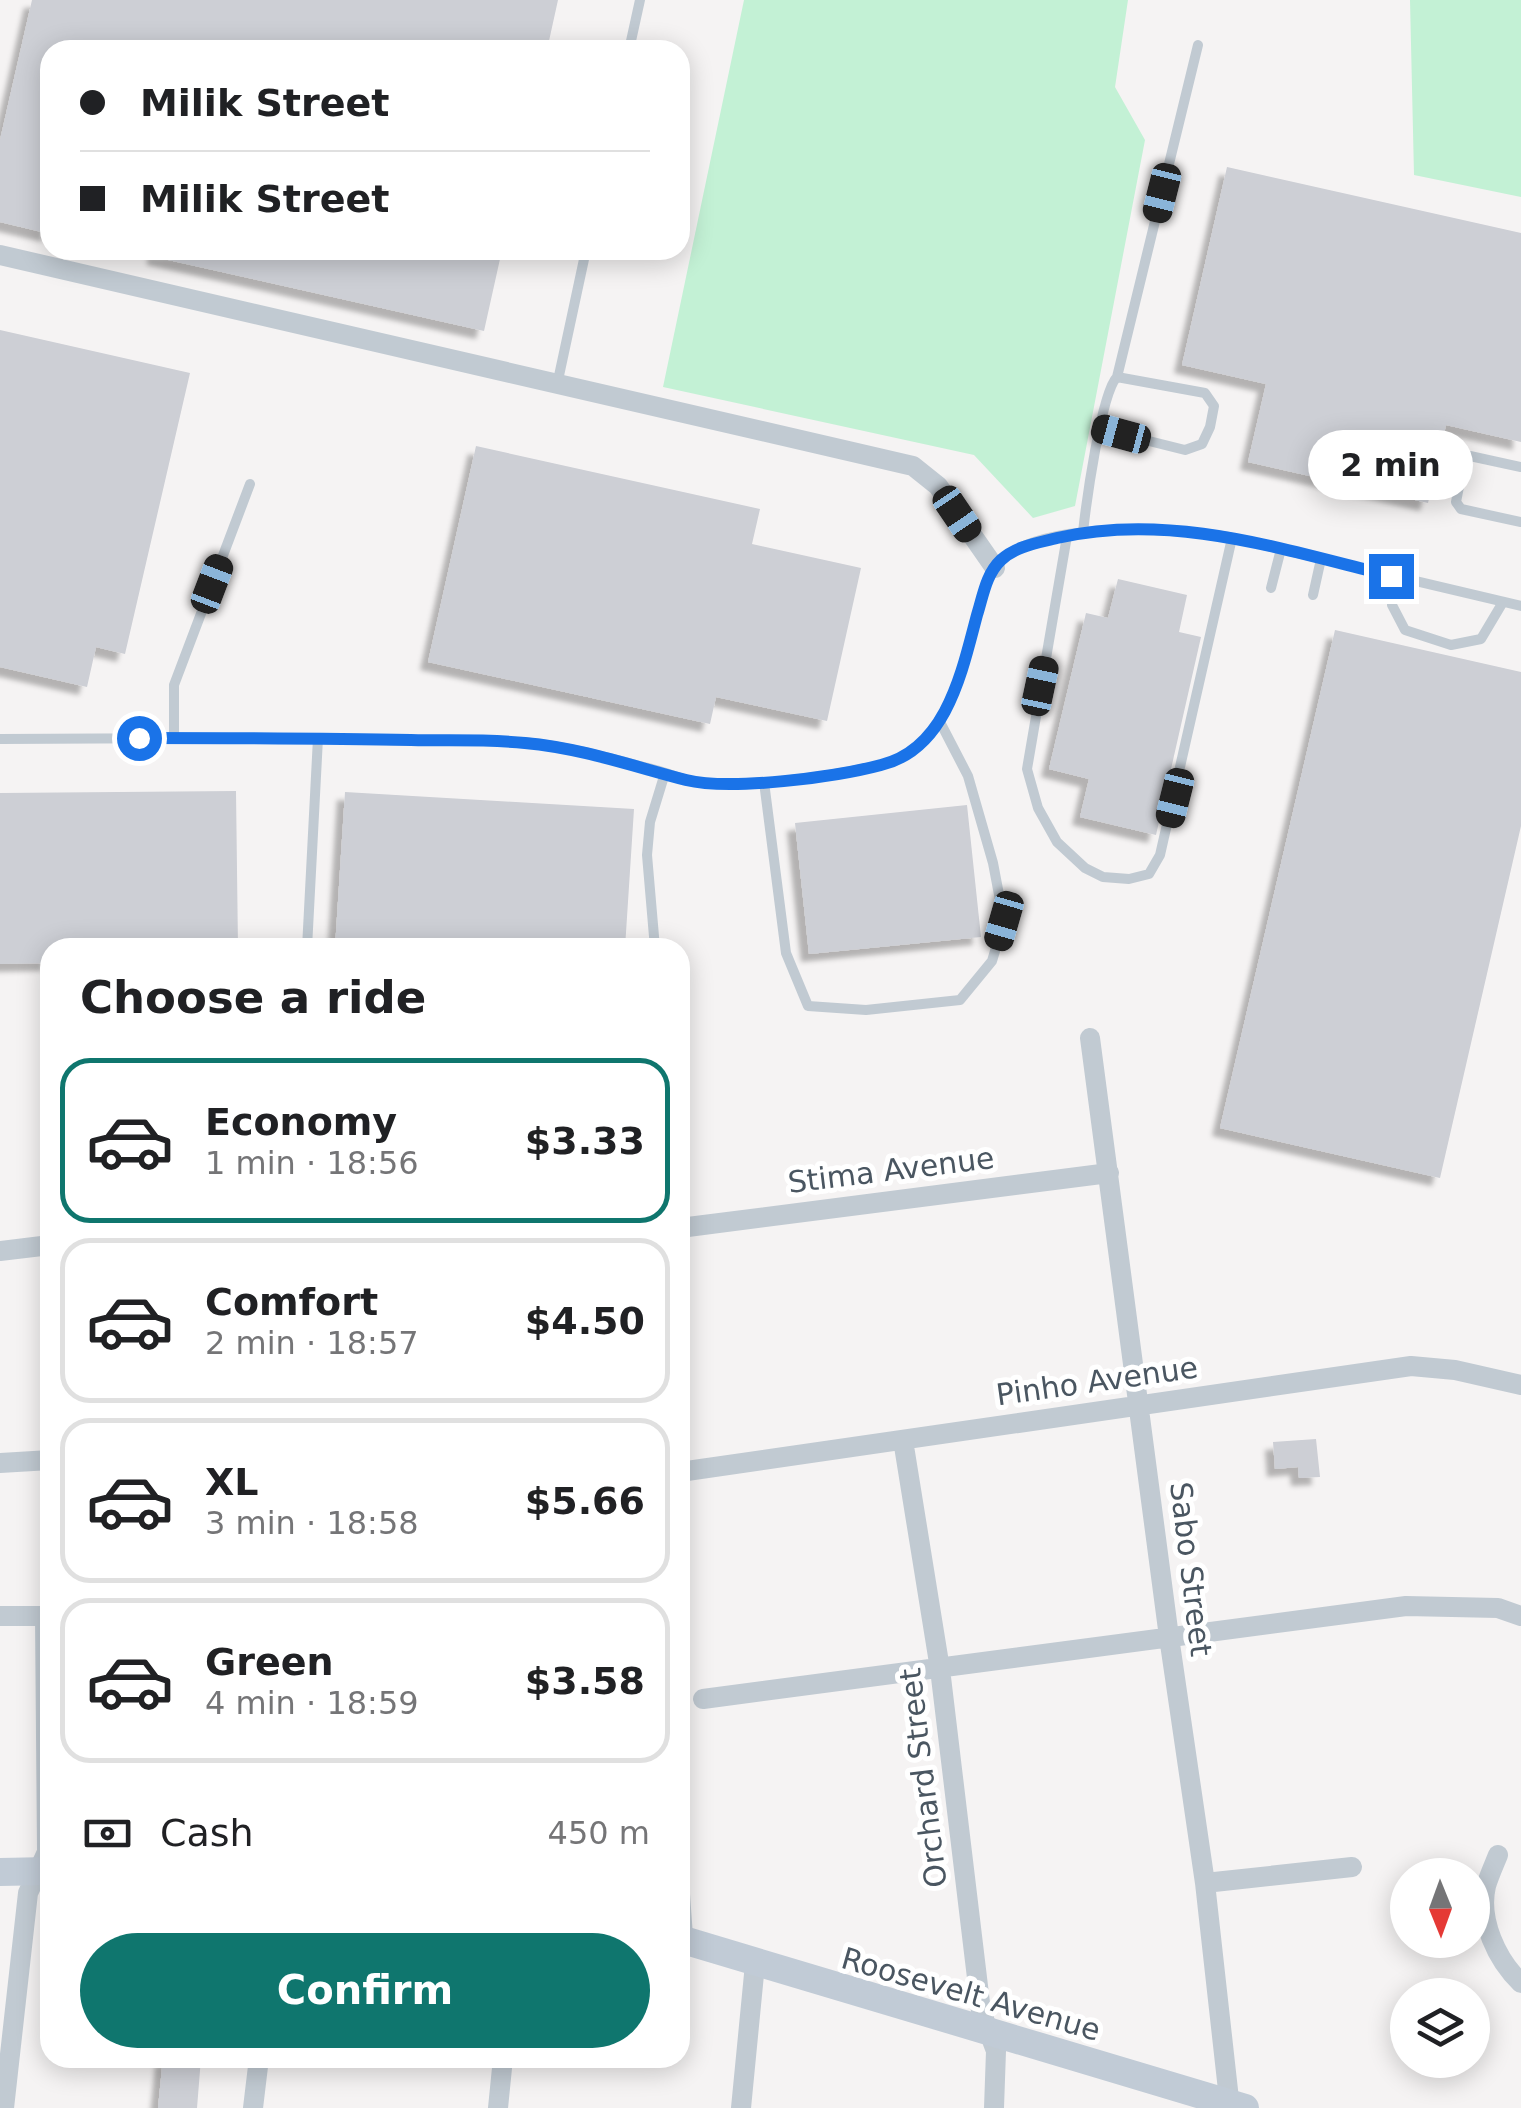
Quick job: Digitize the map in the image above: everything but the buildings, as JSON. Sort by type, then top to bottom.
[{"type":"main road","points":[[0,1872],[40,1871]]},
{"type":"main road","name":"Roosevelt Avenue","points":[[690,1943],[1235,2107]]},
{"type":"street","points":[[0,256],[912,466],[938,486],[995,568]]},
{"type":"street","name":"Sabo Street","points":[[1090,1038],[1168,1637],[1235,2107]]},
{"type":"street","name":"Stima Avenue","points":[[690,1227],[1109,1172]]},
{"type":"street","points":[[0,1251],[40,1246]]},
{"type":"street","name":"Pinho Avenue","points":[[690,1471],[1411,1366],[1455,1370],[1521,1384]]},
{"type":"street","name":"Orchard Street","points":[[903,1440],[940,1669],[979,1997],[996,2051],[994,2108]]},
{"type":"street","points":[[0,1463],[40,1461]]},
{"type":"street","points":[[703,1700],[1406,1606],[1498,1608],[1521,1616]]},
{"type":"street","points":[[0,1616],[40,1616]]},
{"type":"street","points":[[1498,1855],[1485,1889],[1489,1932],[1502,1961],[1521,1982]]},
{"type":"street","points":[[1205,1883],[1352,1867]]},
{"type":"street","points":[[4,2108],[28,1893],[40,1875]]},
{"type":"street","points":[[741,2108],[755,1964]]},
{"type":"street","points":[[254,2108],[257,2068]]},
{"type":"street","points":[[498,2108],[502,2068]]},
{"type":"lane","points":[[631,40],[640,0]]},
{"type":"lane","points":[[1083,532],[1110,383],[1117,377],[1198,46]]},
{"type":"lane","points":[[557,386],[584,260]]},
{"type":"lane","points":[[1101,429],[1184,450],[1202,444],[1210,426],[1214,406],[1205,394],[1117,377]]},
{"type":"lane","points":[[1521,467],[1470,456],[1463,466],[1456,502],[1461,510],[1521,522]]},
{"type":"lane","points":[[174,738],[174,684],[250,484]]},
{"type":"lane","points":[[0,739],[523,742],[579,750],[688,780],[724,784],[883,765],[913,752],[931,736],[959,679],[987,579],[1001,560],[1025,546],[1083,532],[1182,529],[1521,606]]},
{"type":"lane","points":[[1066,536],[1027,769],[1038,808],[1057,842],[1085,868],[1103,877],[1129,879],[1149,874],[1160,854],[1232,538]]},
{"type":"lane","points":[[1272,588],[1281,549]]},
{"type":"lane","points":[[1313,596],[1321,559]]},
{"type":"lane","points":[[1391,576],[1392,605],[1404,630],[1451,645],[1481,639],[1503,602]]},
{"type":"lane","points":[[764,782],[786,953],[808,1006],[866,1010],[960,1000],[992,961],[1004,921],[993,863],[968,776],[939,720]]},
{"type":"lane","points":[[308,938],[318,738]]},
{"type":"lane","points":[[655,938],[647,855],[650,822],[665,772]]},
{"type":"green space","points":[[744,0],[1128,0],[1115,87],[1145,140],[1075,506],[1033,518],[974,455],[663,387]]},
{"type":"green space","points":[[1410,0],[1521,0],[1521,197],[1414,175]]},
{"type":"route","points":[[139,738],[523,742],[579,750],[688,780],[724,784],[764,782],[883,765],[913,752],[931,736],[959,679],[987,579],[1001,560],[1025,546],[1083,532],[1182,529],[1391,576]]}]
